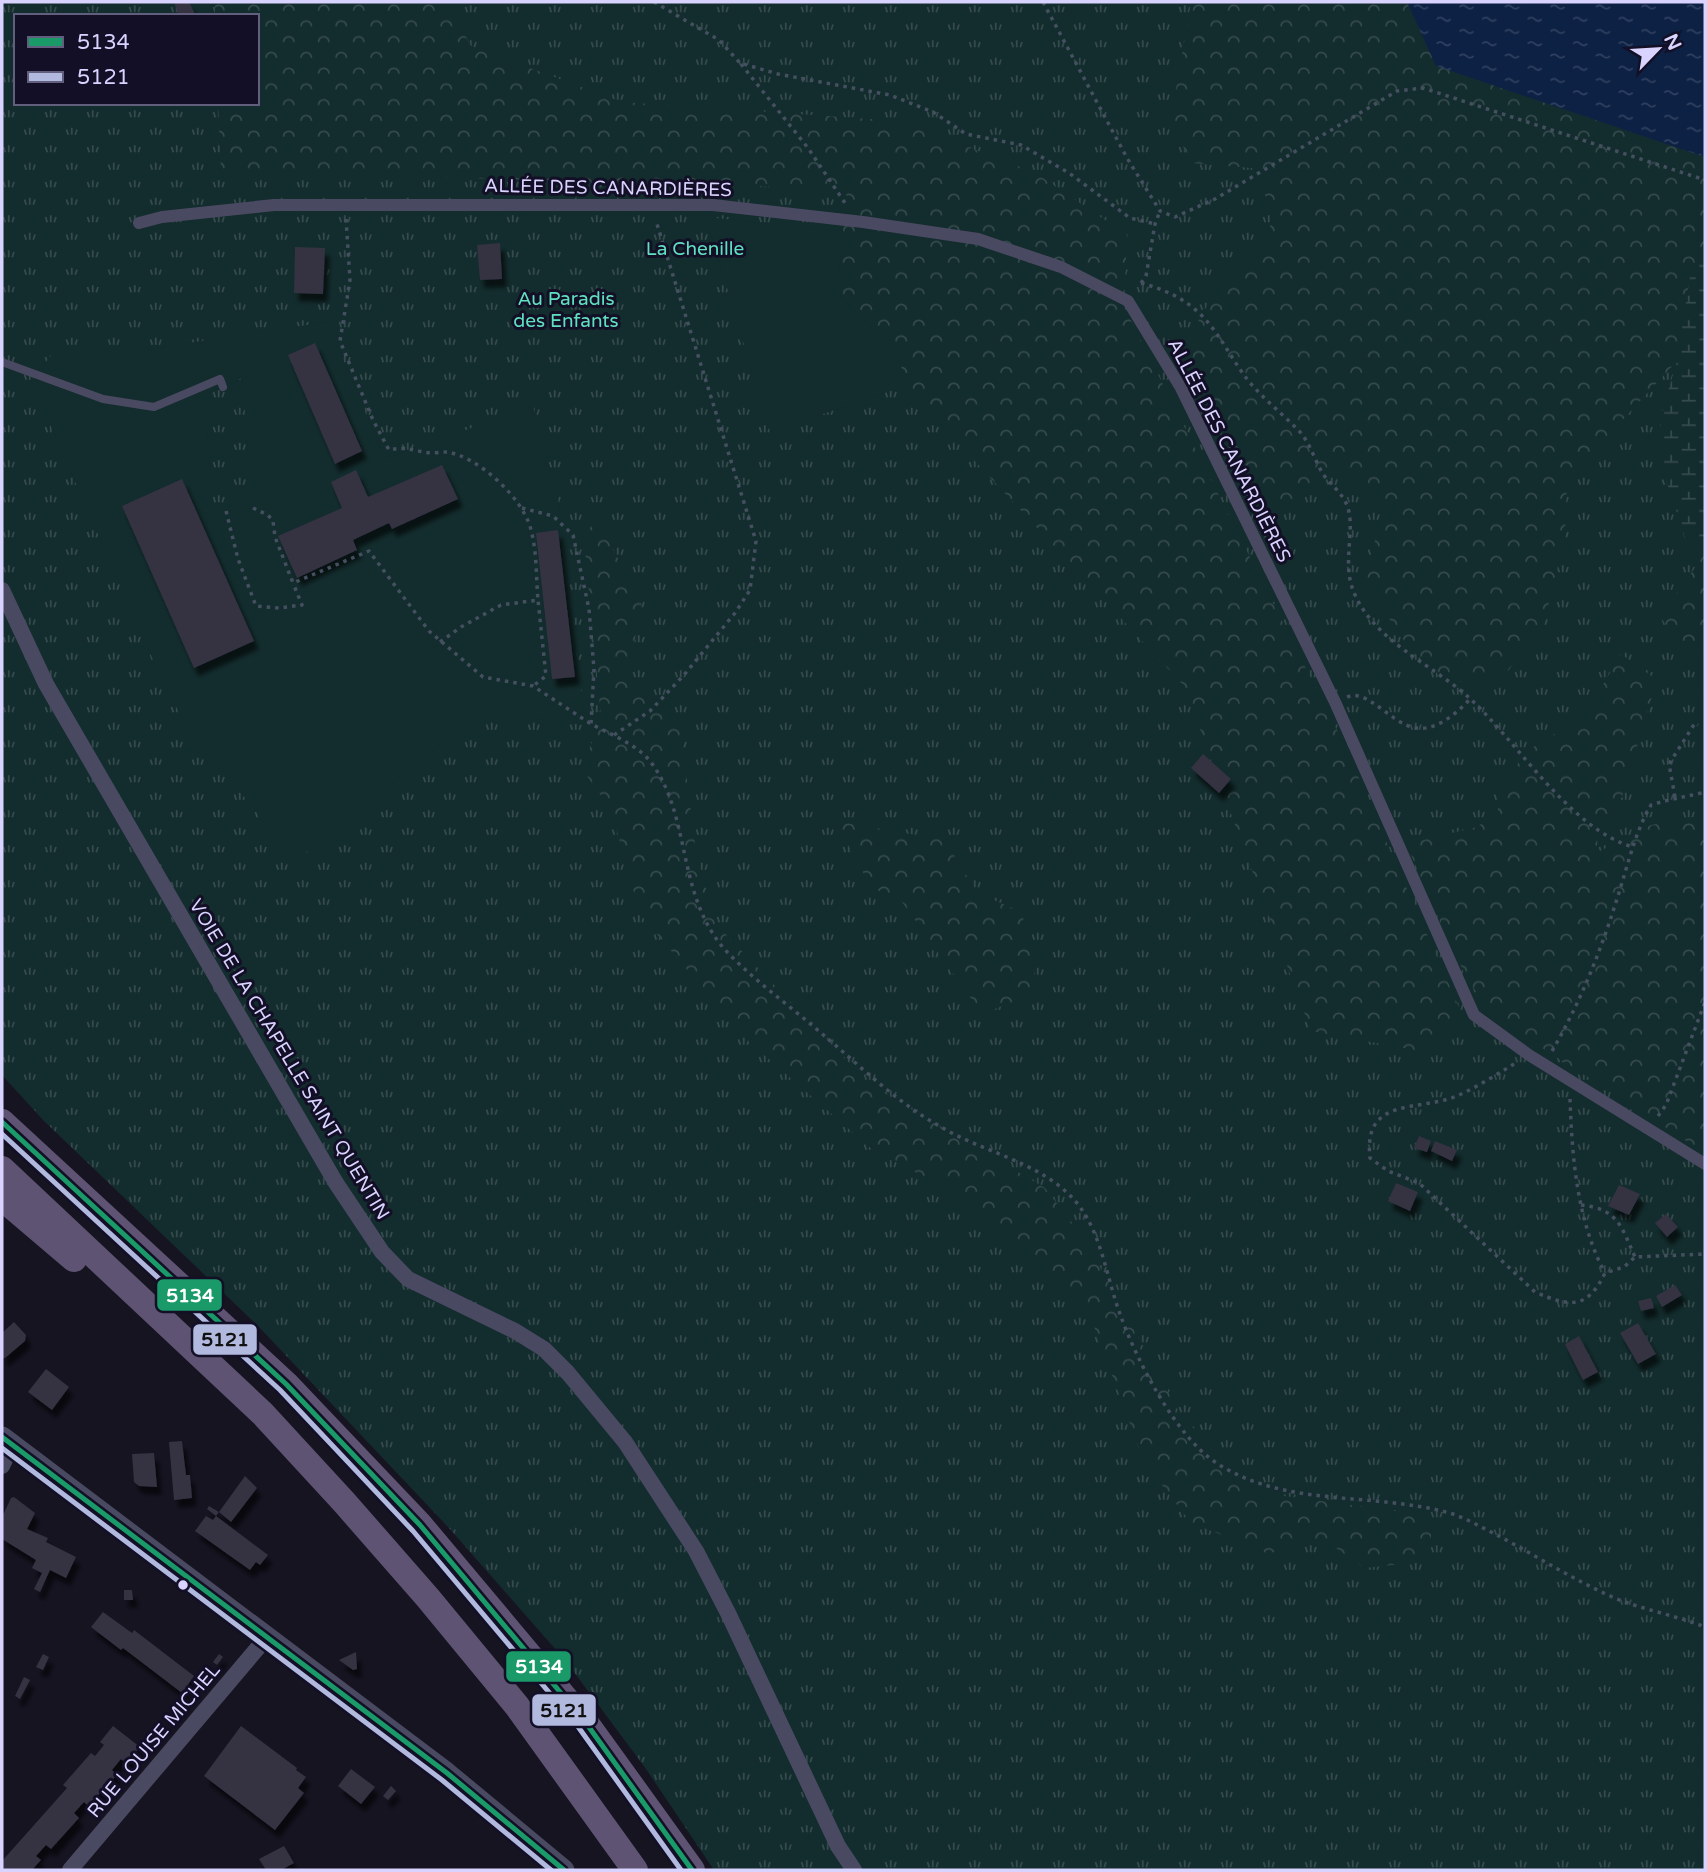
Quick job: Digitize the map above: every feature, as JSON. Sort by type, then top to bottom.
[{"type":"main road","points":[[2,1122],[286,1384],[420,1525],[586,1723],[692,1870]]},
{"type":"main road","points":[[2,1169],[263,1414],[344,1502],[517,1706],[635,1870]]},
{"type":"main road","points":[[2,1198],[134,1311],[196,1350]]},
{"type":"street","name":"ALLÉE DES CANARDIÈRES","points":[[139,223],[162,217],[274,205],[713,205],[863,222],[978,239],[1061,267],[1128,301],[1181,388],[1335,702],[1474,1015],[1544,1065],[1705,1164]]},
{"type":"street","name":"VOIE DE LA CHAPELLE SAINT QUENTIN","points":[[2,590],[46,684],[336,1183],[382,1252],[408,1279],[515,1331],[544,1349],[568,1373],[625,1442],[696,1551],[729,1613],[838,1846],[854,1870]]},
{"type":"street","points":[[2,1466],[7,1441],[447,1773],[564,1870]]},
{"type":"street","name":"RUE LOUISE MICHEL","points":[[70,1870],[267,1637]]},
{"type":"lane","points":[[2,362],[103,399],[155,407],[220,379],[223,387]]},
{"type":"path","points":[[654,2],[719,40],[740,62],[808,148],[838,195],[863,222]]},
{"type":"path","points":[[1043,2],[1127,158],[1160,211],[1175,217],[1215,199],[1397,91],[1423,88],[1705,180]]},
{"type":"path","points":[[740,62],[778,74],[890,95],[933,112],[966,134],[1021,145],[1069,173],[1129,218],[1155,224]]},
{"type":"path","points":[[344,205],[350,280],[340,341],[373,421],[389,450],[406,447],[431,453],[448,452],[465,459],[488,473],[511,494],[522,508],[531,529],[546,676],[533,687]]},
{"type":"path","points":[[614,735],[650,711],[735,613],[750,590],[757,541],[651,205]]},
{"type":"path","points":[[1128,301],[1146,276],[1155,224],[1160,211]]},
{"type":"path","points":[[1141,283],[1168,291],[1195,309],[1216,331],[1229,356],[1249,382],[1302,434],[1323,474],[1346,502],[1350,516],[1347,568],[1356,597],[1384,633],[1470,699],[1568,805],[1607,836],[1633,847]]},
{"type":"path","points":[[226,510],[238,559],[256,606],[302,606],[275,537],[274,521],[253,508]]},
{"type":"path","points":[[522,508],[553,516],[573,535],[589,609],[594,669],[591,724]]},
{"type":"path","points":[[293,583],[369,551],[429,631],[483,677],[533,687],[648,758],[666,787],[694,897],[705,921],[729,955],[897,1098],[942,1128],[1033,1170],[1062,1188],[1080,1208],[1095,1234],[1121,1318],[1151,1381],[1185,1435],[1213,1461],[1243,1478],[1284,1492],[1420,1506],[1458,1516],[1619,1600],[1705,1627]]},
{"type":"path","points":[[440,642],[501,605],[538,600]]},
{"type":"path","points":[[1335,702],[1352,695],[1364,698],[1418,729],[1433,726],[1451,717],[1470,699]]},
{"type":"path","points":[[1675,797],[1669,764],[1695,723],[1698,725]]},
{"type":"path","points":[[1544,1065],[1572,1017],[1615,905],[1642,820],[1651,804],[1705,792]]},
{"type":"path","points":[[1649,1128],[1666,1105],[1705,1002]]},
{"type":"path","points":[[1529,1055],[1455,1097],[1419,1103],[1382,1115],[1368,1140],[1370,1158],[1388,1171],[1419,1183],[1535,1292],[1556,1301],[1577,1303],[1596,1292],[1605,1273],[1624,1267],[1635,1257],[1705,1254]]},
{"type":"path","points":[[1569,1080],[1571,1140],[1581,1205],[1595,1254],[1605,1273]]},
{"type":"path","points":[[1581,1205],[1600,1207],[1619,1222],[1635,1257]]},
{"type":"green space","points":[[2,2],[1705,2],[1705,1870],[714,1870],[646,1769],[565,1660],[449,1528],[258,1326],[44,1121],[2,1075]]},
{"type":"green space","points":[[215,2],[447,2],[471,46],[622,102],[899,121],[1034,172],[1127,235],[1124,307],[1340,736],[1465,1021],[1420,1051],[1311,1031],[1184,686],[905,386],[898,352],[837,294],[847,189],[221,171],[218,105],[259,105],[259,14],[215,14]]},
{"type":"green space","points":[[1191,2],[1271,2],[1286,10],[1296,2],[1409,2],[1437,66],[1705,157],[1705,247],[1691,270],[1677,361],[1567,480],[1565,537],[1544,624],[1501,680],[1447,682],[1410,649],[1363,581],[1387,500],[1349,467],[1312,476],[1300,509],[1250,502],[1176,360],[1223,278],[1268,243],[1272,210],[1252,168],[1190,163],[1171,118]]},
{"type":"green space","points":[[706,217],[843,231],[837,294],[898,352],[905,386],[770,432]]},
{"type":"green space","points":[[1705,247],[1705,543],[1685,538],[1662,468],[1660,418],[1677,361],[1691,270]]},
{"type":"green space","points":[[327,322],[385,459],[533,406],[558,497],[585,725],[481,712],[295,861],[184,721],[164,685],[31,381],[53,353],[117,354]],"holes":[[[242,378],[253,508],[214,511],[204,395]]]},
{"type":"green space","points":[[595,518],[642,601],[629,672],[681,733],[697,859],[717,925],[869,1084],[1045,1188],[1084,1238],[1178,1410],[1255,1492],[1431,1516],[1431,1561],[1364,1568],[1326,1541],[1269,1553],[1191,1523],[1144,1462],[1088,1310],[948,1189],[874,1151],[745,1038],[640,914],[611,810],[582,769],[601,717],[584,540]]},
{"type":"green space","points":[[1705,554],[1705,640],[1685,655],[1660,616]]},
{"type":"green space","points":[[1621,654],[1657,680],[1622,797],[1597,838],[1598,852],[1651,825],[1705,815],[1705,1153],[1491,1015],[1464,973],[1406,844],[1477,827],[1498,812],[1498,791],[1527,751],[1585,715]]},
{"type":"green space","points":[[835,821],[945,840],[977,893],[1022,912],[1038,992],[982,1014],[902,902],[871,887]]},
{"type":"water","points":[[1409,2],[1705,2],[1705,157],[1436,66]]},
{"type":"building","points":[[174,2],[189,2],[195,14],[178,14]]},
{"type":"building","points":[[500,243],[502,279],[480,280],[477,245]]},
{"type":"building","points":[[295,247],[325,248],[323,294],[294,293]]},
{"type":"building","points":[[315,343],[362,451],[335,464],[288,355]]},
{"type":"building","points":[[442,465],[458,499],[392,529],[389,523],[353,540],[357,550],[297,578],[278,536],[342,508],[331,482],[356,470],[368,497]]},
{"type":"building","points":[[182,479],[254,641],[194,668],[122,506]]},
{"type":"building","points":[[558,530],[575,677],[552,679],[536,533]]},
{"type":"building","points":[[1203,754],[1231,779],[1219,793],[1191,768]]},
{"type":"building","points":[[1419,1136],[1431,1141],[1427,1152],[1414,1148]]},
{"type":"building","points":[[1435,1141],[1457,1150],[1452,1161],[1431,1151]]},
{"type":"building","points":[[1396,1183],[1418,1192],[1410,1211],[1388,1201]]},
{"type":"building","points":[[1619,1185],[1640,1194],[1629,1215],[1608,1206]]},
{"type":"building","points":[[1666,1214],[1678,1227],[1667,1237],[1655,1223]]},
{"type":"building","points":[[1675,1285],[1682,1295],[1662,1307],[1656,1296]]},
{"type":"building","points":[[1651,1298],[1654,1308],[1641,1311],[1638,1301]]},
{"type":"building","points":[[14,1322],[26,1335],[25,1341],[2,1358],[2,1333]]},
{"type":"building","points":[[1638,1323],[1656,1354],[1638,1364],[1620,1333]]},
{"type":"building","points":[[1579,1336],[1598,1372],[1583,1380],[1565,1344]]},
{"type":"building","points":[[46,1369],[69,1387],[52,1410],[28,1392]]},
{"type":"building","points":[[182,1441],[192,1498],[174,1500],[169,1442]]},
{"type":"building","points":[[154,1453],[157,1487],[139,1486],[134,1482],[132,1454]]},
{"type":"building","points":[[245,1476],[257,1488],[231,1522],[219,1512]]},
{"type":"building","points":[[14,1497],[35,1513],[27,1529],[48,1538],[46,1542],[76,1557],[66,1578],[50,1570],[40,1592],[34,1589],[42,1573],[32,1568],[36,1560],[2,1539],[2,1517]]},
{"type":"building","points":[[209,1506],[219,1512],[216,1516],[207,1509]]},
{"type":"building","points":[[206,1516],[213,1520],[216,1516],[268,1555],[260,1565],[256,1562],[250,1570],[195,1531]]},
{"type":"building","points":[[124,1590],[132,1590],[133,1600],[124,1600]]},
{"type":"building","points":[[103,1612],[132,1633],[134,1630],[194,1676],[182,1693],[91,1627]]},
{"type":"building","points":[[356,1652],[357,1669],[353,1670],[339,1660]]},
{"type":"building","points":[[43,1654],[49,1657],[43,1670],[36,1667]]},
{"type":"building","points":[[219,1654],[223,1657],[217,1665],[213,1662]]},
{"type":"building","points":[[24,1677],[30,1680],[20,1699],[15,1696]]},
{"type":"building","points":[[113,1726],[140,1747],[126,1763],[121,1759],[112,1770],[117,1775],[88,1806],[84,1802],[74,1813],[79,1818],[51,1849],[46,1845],[36,1856],[41,1860],[32,1870],[2,1870],[2,1861],[67,1788],[63,1785],[91,1753],[95,1756],[104,1745],[100,1742]]},
{"type":"building","points":[[241,1726],[306,1777],[298,1788],[304,1793],[275,1830],[204,1776]]},
{"type":"building","points":[[351,1769],[375,1787],[361,1804],[338,1786]]},
{"type":"building","points":[[391,1786],[396,1791],[388,1800],[383,1796]]},
{"type":"building","points":[[284,1846],[294,1863],[281,1870],[266,1870],[259,1859]]},
{"type":"transit line","name":"5134","points":[[2,1122],[286,1384],[420,1525],[586,1723],[692,1870]]},
{"type":"transit line","name":"5121","points":[[2,1134],[280,1390],[413,1531],[579,1728],[681,1870]]},
{"type":"transit line","name":"5134","points":[[2,1437],[447,1773],[564,1870]]},
{"type":"transit line","name":"5121","points":[[2,1448],[442,1780],[551,1870]]},
{"type":"park label","name":"La Chenille","points":[[695,248]]},
{"type":"park label","name":"Au Paradis des Enfants","points":[[566,309]]}]
